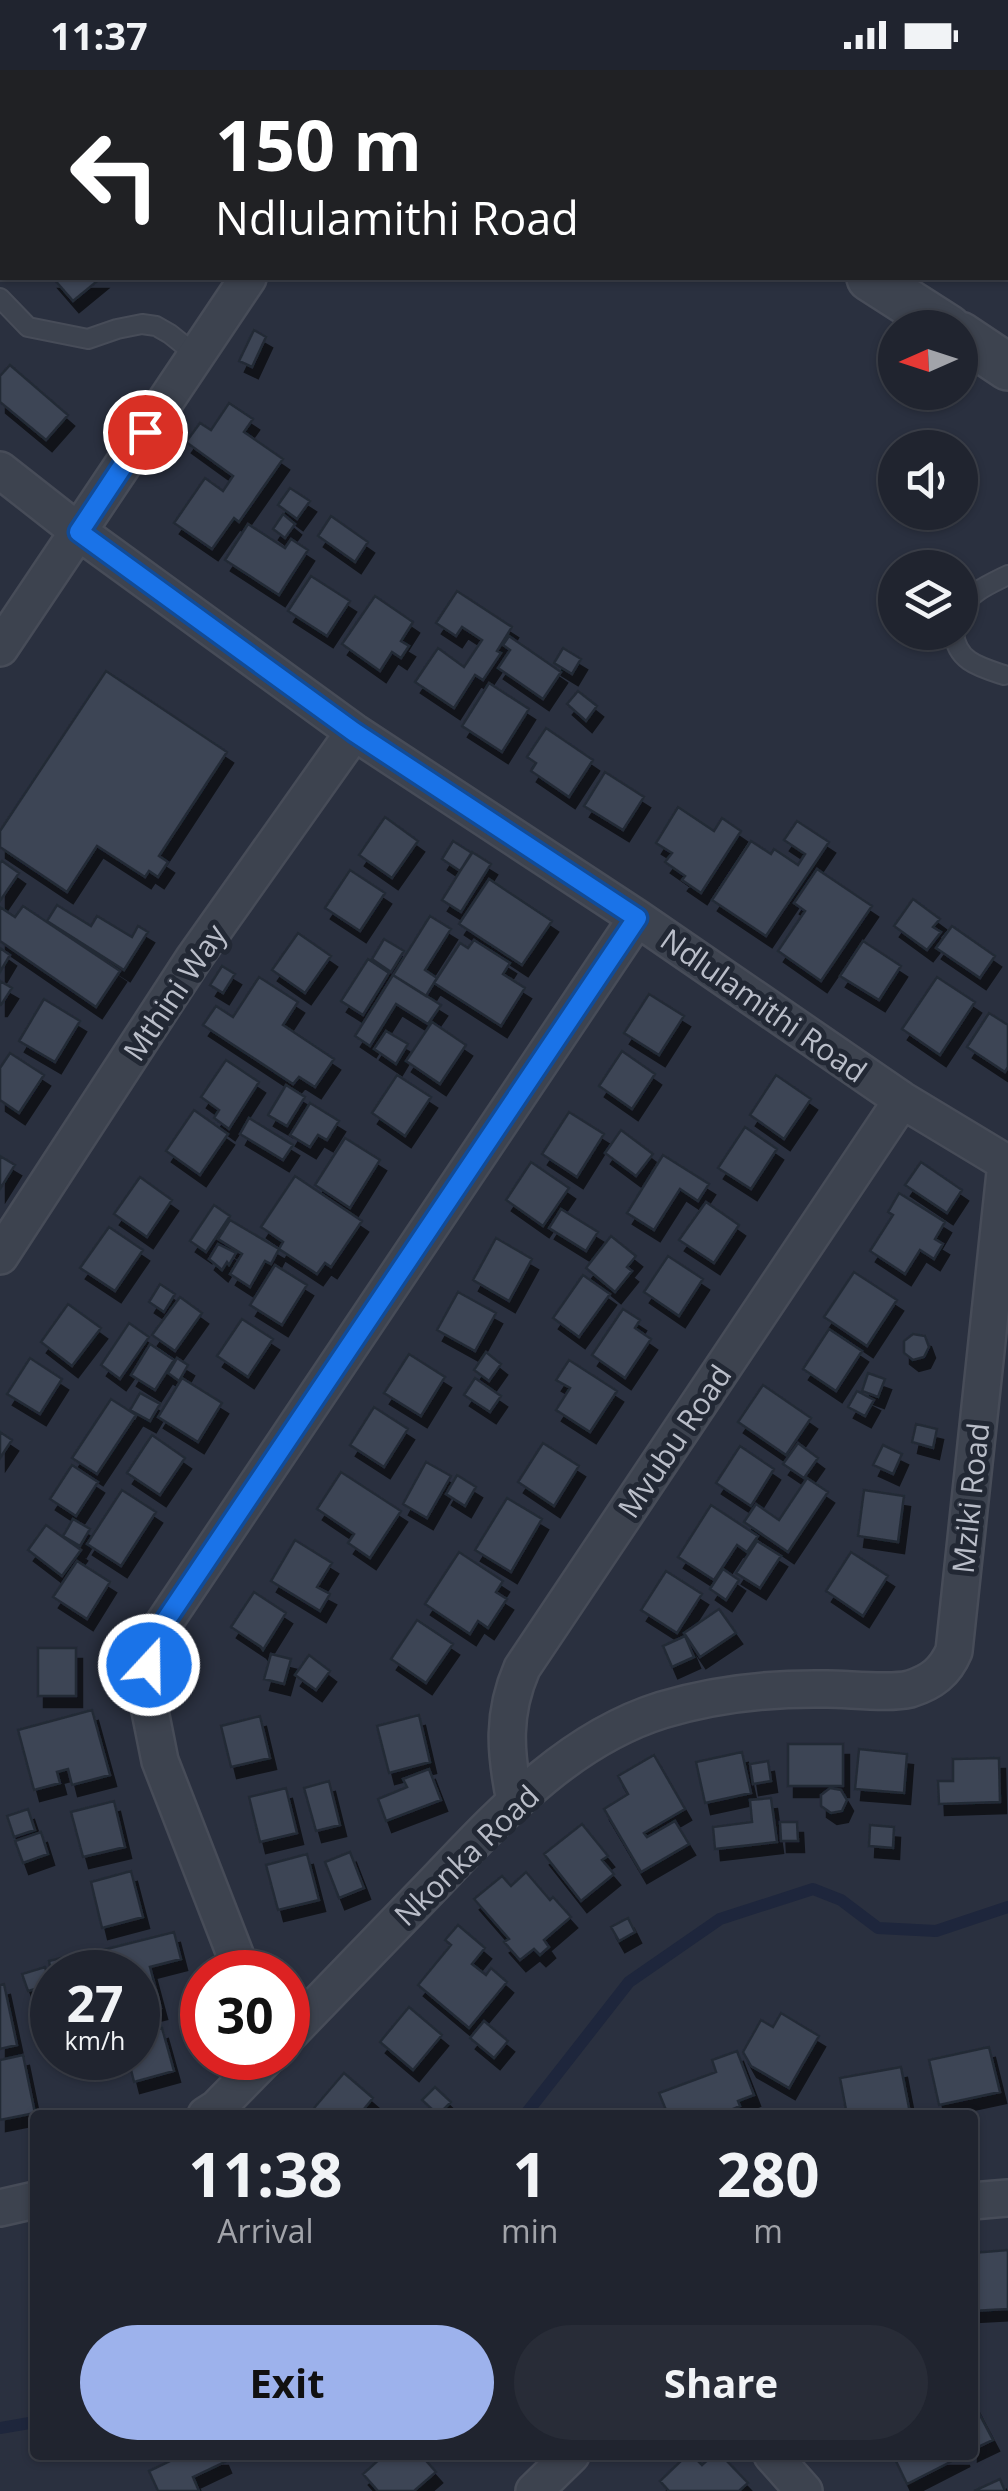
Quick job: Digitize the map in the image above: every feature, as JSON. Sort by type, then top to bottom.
[{"type":"street","points":[[0,648],[247,280]]},
{"type":"street","points":[[873,280],[920,310]]},
{"type":"street","points":[[978,347],[1008,366]]},
{"type":"street","name":"Ndlulamithi Road","points":[[0,470],[354,732],[637,918],[902,1100],[1007,1164]]},
{"type":"street","name":"Mthini Way","points":[[0,1256],[194,958],[354,732]]},
{"type":"street","points":[[233,1950],[160,1760],[148,1701],[149,1665],[162,1626],[637,918]]},
{"type":"street","name":"Mvubu Road","points":[[515,1801],[509,1773],[507,1724],[509,1703],[522,1668],[902,1100]]},
{"type":"street","name":"Mziki Road","points":[[908,1690],[936,1678],[954,1651],[1007,1164]]},
{"type":"street","name":"Nkonka Road","points":[[310,2012],[515,1801],[588,1744],[663,1710],[740,1693],[822,1688],[908,1690]]},
{"type":"street","points":[[214,2110],[244,2080]]},
{"type":"street","points":[[978,2200],[1008,2198]]},
{"type":"street","points":[[0,2208],[30,2201]]},
{"type":"street","points":[[534,2491],[566,2460]]},
{"type":"street","points":[[776,2460],[804,2491]]},
{"type":"lane","points":[[0,298],[28,328],[88,339],[129,326],[156,326],[196,354]]},
{"type":"lane","points":[[978,592],[1008,575]]},
{"type":"lane","points":[[958,650],[974,666],[1004,675]]},
{"type":"building","points":[[55,280],[99,280],[73,301]]},
{"type":"building","points":[[254,330],[266,337],[252,367],[239,361]]},
{"type":"building","points":[[10,365],[68,415],[46,440],[0,402],[0,376]]},
{"type":"building","points":[[229,403],[253,419],[244,432],[283,459],[239,522],[234,518],[212,549],[174,523],[205,478],[223,491],[233,476],[186,442],[200,423],[211,430]]},
{"type":"building","points":[[290,488],[310,501],[297,519],[278,505]]},
{"type":"building","points":[[283,514],[295,524],[285,538],[273,529]]},
{"type":"building","points":[[331,516],[368,542],[355,562],[318,536]]},
{"type":"building","points":[[248,524],[285,548],[291,539],[308,550],[279,595],[225,560]]},
{"type":"building","points":[[311,576],[350,601],[327,636],[288,611]]},
{"type":"building","points":[[457,591],[512,627],[483,680],[475,675],[454,708],[415,682],[438,648],[464,667],[482,640],[462,627],[456,636],[436,623]]},
{"type":"building","points":[[375,596],[413,622],[401,641],[409,646],[401,658],[392,652],[380,671],[342,644]]},
{"type":"building","points":[[509,636],[561,672],[543,699],[498,668],[510,650],[503,645]]},
{"type":"building","points":[[563,648],[581,659],[572,674],[554,663]]},
{"type":"building","points":[[106,671],[227,752],[159,856],[168,862],[158,877],[149,871],[145,877],[97,846],[67,892],[0,847],[0,831]]},
{"type":"building","points":[[489,683],[529,709],[502,752],[462,726]]},
{"type":"building","points":[[578,691],[597,706],[586,721],[567,704]]},
{"type":"building","points":[[546,728],[593,760],[569,797],[531,771],[536,763],[527,757]]},
{"type":"building","points":[[605,772],[644,797],[623,830],[584,806]]},
{"type":"building","points":[[678,807],[714,831],[722,818],[741,831],[701,893],[665,862],[672,853],[656,843]]},
{"type":"building","points":[[385,817],[418,841],[392,878],[359,855]]},
{"type":"building","points":[[797,821],[829,842],[766,936],[712,900],[751,841],[771,854],[774,849],[798,865],[805,854],[784,840]]},
{"type":"building","points":[[453,841],[472,853],[460,871],[442,859]]},
{"type":"building","points":[[472,852],[491,864],[461,912],[442,900]]},
{"type":"building","points":[[0,863],[19,873],[0,901]]},
{"type":"building","points":[[817,869],[872,906],[821,981],[778,951],[805,911],[794,903]]},
{"type":"building","points":[[350,870],[385,893],[360,931],[325,908]]},
{"type":"building","points":[[489,879],[552,921],[522,965],[459,924]]},
{"type":"building","points":[[913,899],[940,919],[933,927],[941,932],[927,950],[894,926]]},
{"type":"building","points":[[57,905],[91,926],[97,916],[132,937],[138,926],[148,932],[124,970],[47,921]]},
{"type":"building","points":[[23,906],[120,971],[96,1007],[0,941],[0,907],[15,917]]},
{"type":"building","points":[[430,916],[451,929],[425,970],[437,978],[426,996],[393,975]]},
{"type":"building","points":[[952,926],[995,956],[980,978],[936,948]]},
{"type":"building","points":[[298,933],[331,956],[305,993],[272,970]]},
{"type":"building","points":[[384,939],[404,951],[391,972],[372,959]]},
{"type":"building","points":[[474,940],[510,963],[503,974],[525,988],[501,1026],[434,983],[460,943],[468,948]]},
{"type":"building","points":[[863,941],[901,966],[879,1000],[840,976]]},
{"type":"building","points":[[0,948],[10,955],[0,972]]},
{"type":"building","points":[[368,959],[389,973],[363,1015],[341,1001]]},
{"type":"building","points":[[222,966],[235,974],[223,993],[210,985]]},
{"type":"building","points":[[393,975],[441,1005],[428,1024],[396,1004],[370,1046],[355,1036]]},
{"type":"building","points":[[259,977],[298,1002],[283,1025],[334,1059],[315,1087],[299,1077],[293,1084],[203,1025],[216,1006],[233,1017]]},
{"type":"building","points":[[937,977],[975,1002],[940,1055],[902,1029]]},
{"type":"building","points":[[0,981],[12,988],[1,1005],[0,1005]]},
{"type":"building","points":[[649,994],[684,1016],[659,1055],[624,1033]]},
{"type":"building","points":[[44,999],[80,1021],[55,1062],[19,1041]]},
{"type":"building","points":[[989,1013],[1008,1025],[1005,1072],[967,1047]]},
{"type":"building","points":[[432,1022],[466,1045],[440,1084],[406,1061]]},
{"type":"building","points":[[386,1031],[408,1044],[396,1064],[374,1049]]},
{"type":"building","points":[[622,1051],[655,1074],[632,1109],[599,1086]]},
{"type":"building","points":[[10,1053],[44,1075],[19,1113],[0,1100],[0,1068]]},
{"type":"building","points":[[226,1060],[259,1082],[229,1129],[214,1118],[219,1110],[201,1097]]},
{"type":"building","points":[[397,1075],[431,1097],[405,1136],[372,1113]]},
{"type":"building","points":[[776,1075],[811,1099],[784,1139],[750,1115]]},
{"type":"building","points":[[286,1085],[305,1097],[287,1126],[268,1115]]},
{"type":"building","points":[[310,1103],[339,1121],[327,1140],[318,1135],[310,1147],[290,1135]]},
{"type":"building","points":[[194,1110],[228,1134],[200,1175],[166,1151]]},
{"type":"building","points":[[569,1112],[604,1134],[577,1177],[542,1154]]},
{"type":"building","points":[[249,1118],[293,1145],[283,1160],[240,1134]]},
{"type":"building","points":[[745,1127],[777,1149],[751,1189],[718,1168]]},
{"type":"building","points":[[621,1130],[653,1154],[636,1176],[605,1153]]},
{"type":"building","points":[[345,1138],[380,1160],[350,1208],[315,1185]]},
{"type":"building","points":[[663,1155],[709,1184],[698,1201],[680,1189],[654,1230],[627,1213]]},
{"type":"building","points":[[0,1156],[15,1165],[0,1189]]},
{"type":"building","points":[[531,1162],[569,1188],[543,1226],[506,1200]]},
{"type":"building","points":[[921,1162],[962,1190],[947,1213],[905,1185]]},
{"type":"building","points":[[295,1176],[362,1221],[331,1267],[325,1263],[317,1274],[279,1249],[283,1242],[261,1227]]},
{"type":"building","points":[[140,1177],[172,1200],[147,1237],[114,1214]]},
{"type":"building","points":[[899,1193],[945,1222],[935,1239],[943,1244],[934,1259],[920,1250],[905,1274],[870,1251],[893,1215],[888,1212]]},
{"type":"building","points":[[706,1202],[739,1225],[714,1263],[679,1240]]},
{"type":"building","points":[[214,1205],[230,1216],[206,1252],[190,1241]]},
{"type":"building","points":[[561,1209],[598,1232],[586,1251],[549,1228]]},
{"type":"building","points":[[230,1220],[279,1249],[271,1264],[265,1261],[250,1287],[230,1274],[242,1254],[218,1239]]},
{"type":"building","points":[[109,1227],[143,1250],[115,1291],[80,1268]]},
{"type":"building","points":[[611,1236],[636,1256],[627,1267],[632,1271],[615,1292],[586,1268]]},
{"type":"building","points":[[496,1238],[532,1259],[509,1301],[473,1280]]},
{"type":"building","points":[[218,1244],[236,1253],[222,1270],[209,1259]]},
{"type":"building","points":[[668,1256],[703,1279],[679,1316],[644,1292]]},
{"type":"building","points":[[275,1265],[307,1285],[282,1325],[250,1305]]},
{"type":"building","points":[[854,1272],[897,1300],[867,1346],[824,1317]]},
{"type":"building","points":[[583,1275],[610,1294],[579,1337],[553,1318]]},
{"type":"building","points":[[160,1284],[175,1294],[164,1312],[149,1302]]},
{"type":"building","points":[[458,1292],[496,1313],[475,1351],[437,1330]]},
{"type":"building","points":[[180,1297],[202,1313],[175,1351],[152,1335]]},
{"type":"building","points":[[68,1304],[101,1328],[72,1366],[41,1342]]},
{"type":"building","points":[[623,1309],[640,1320],[635,1328],[651,1339],[625,1378],[592,1355]]},
{"type":"building","points":[[242,1319],[273,1339],[248,1377],[217,1356]]},
{"type":"building","points":[[129,1323],[149,1337],[120,1379],[101,1365]]},
{"type":"building","points":[[829,1329],[862,1351],[836,1391],[803,1369]]},
{"type":"building","points":[[913,1334],[925,1336],[929,1347],[924,1357],[913,1360],[904,1353],[904,1341]]},
{"type":"building","points":[[150,1344],[174,1360],[155,1390],[131,1375]]},
{"type":"building","points":[[486,1352],[501,1364],[489,1381],[474,1370]]},
{"type":"building","points":[[409,1354],[445,1377],[421,1416],[384,1393]]},
{"type":"building","points":[[30,1358],[62,1379],[40,1414],[7,1394]]},
{"type":"building","points":[[177,1358],[188,1365],[179,1381],[168,1373]]},
{"type":"building","points":[[569,1360],[617,1391],[590,1432],[556,1410],[570,1388],[556,1380]]},
{"type":"building","points":[[868,1373],[885,1379],[878,1397],[862,1391]]},
{"type":"building","points":[[182,1378],[222,1403],[198,1442],[158,1417]]},
{"type":"building","points":[[475,1378],[501,1396],[490,1412],[464,1395]]},
{"type":"building","points":[[763,1385],[811,1418],[786,1455],[738,1422]]},
{"type":"building","points":[[857,1391],[874,1400],[865,1416],[848,1407]]},
{"type":"building","points":[[140,1393],[160,1404],[150,1421],[130,1410]]},
{"type":"building","points":[[111,1399],[136,1415],[97,1474],[72,1458]]},
{"type":"building","points":[[374,1407],[408,1429],[384,1467],[350,1445]]},
{"type":"building","points":[[916,1424],[937,1429],[933,1448],[912,1442]]},
{"type":"building","points":[[0,1432],[12,1440],[0,1458]]},
{"type":"building","points":[[152,1435],[185,1458],[160,1495],[127,1473]]},
{"type":"building","points":[[543,1443],[579,1466],[554,1506],[518,1482]]},
{"type":"building","points":[[798,1443],[818,1458],[804,1478],[783,1464]]},
{"type":"building","points":[[883,1445],[902,1454],[893,1474],[873,1465]]},
{"type":"building","points":[[740,1446],[774,1469],[751,1506],[716,1483]]},
{"type":"building","points":[[426,1462],[451,1476],[427,1518],[403,1504]]},
{"type":"building","points":[[72,1465],[98,1482],[76,1516],[50,1499]]},
{"type":"building","points":[[341,1472],[401,1511],[370,1558],[348,1543],[354,1534],[317,1509]]},
{"type":"building","points":[[457,1475],[476,1487],[465,1506],[446,1494]]},
{"type":"building","points":[[807,1478],[828,1492],[788,1552],[744,1522],[756,1504],[779,1520]]},
{"type":"building","points":[[122,1490],[156,1512],[121,1566],[87,1544]]},
{"type":"building","points":[[864,1490],[904,1496],[898,1542],[858,1536]]},
{"type":"building","points":[[507,1498],[542,1519],[511,1572],[475,1550]]},
{"type":"building","points":[[711,1505],[758,1536],[747,1552],[737,1545],[714,1580],[678,1557]]},
{"type":"building","points":[[73,1519],[90,1529],[80,1546],[63,1536]]},
{"type":"building","points":[[46,1525],[81,1550],[62,1576],[28,1550]]},
{"type":"building","points":[[295,1540],[332,1563],[317,1587],[330,1594],[320,1611],[271,1581]]},
{"type":"building","points":[[757,1541],[781,1556],[760,1588],[736,1573]]},
{"type":"building","points":[[459,1552],[503,1581],[496,1592],[507,1599],[488,1628],[478,1621],[470,1634],[425,1604]]},
{"type":"building","points":[[851,1552],[888,1576],[863,1616],[826,1591]]},
{"type":"building","points":[[77,1561],[110,1582],[87,1619],[53,1597]]},
{"type":"building","points":[[723,1569],[739,1580],[726,1600],[710,1589]]},
{"type":"building","points":[[666,1571],[702,1594],[677,1633],[641,1610]]},
{"type":"building","points":[[254,1592],[286,1613],[263,1650],[231,1627]]},
{"type":"building","points":[[719,1609],[736,1633],[700,1657],[684,1633]]},
{"type":"building","points":[[417,1620],[453,1644],[426,1683],[391,1659]]},
{"type":"building","points":[[685,1636],[694,1657],[672,1667],[663,1646]]},
{"type":"building","points":[[38,1648],[76,1648],[76,1696],[38,1696]]},
{"type":"building","points":[[271,1654],[291,1659],[284,1684],[264,1679]]},
{"type":"building","points":[[309,1655],[330,1671],[316,1690],[295,1675]]},
{"type":"building","points":[[92,1710],[110,1775],[72,1785],[68,1769],[57,1772],[60,1783],[34,1790],[18,1730]]},
{"type":"building","points":[[419,1715],[430,1762],[389,1773],[377,1726]]},
{"type":"building","points":[[260,1716],[270,1758],[231,1767],[221,1726]]},
{"type":"building","points":[[788,1744],[843,1744],[843,1786],[788,1786]]},
{"type":"building","points":[[859,1749],[907,1754],[904,1793],[855,1789]]},
{"type":"building","points":[[742,1752],[751,1793],[705,1803],[696,1762]]},
{"type":"building","points":[[654,1755],[685,1809],[644,1833],[647,1837],[675,1821],[689,1844],[641,1872],[604,1809],[628,1794],[618,1776]]},
{"type":"building","points":[[999,1758],[1000,1802],[939,1804],[938,1781],[953,1781],[953,1759]]},
{"type":"building","points":[[768,1761],[771,1781],[753,1784],[750,1764]]},
{"type":"building","points":[[429,1769],[441,1800],[386,1821],[378,1799],[407,1787],[403,1779]]},
{"type":"building","points":[[329,1781],[340,1825],[316,1831],[304,1788]]},
{"type":"building","points":[[286,1788],[297,1833],[260,1842],[249,1797]]},
{"type":"building","points":[[830,1788],[841,1790],[847,1800],[842,1811],[831,1813],[821,1806],[821,1795]]},
{"type":"building","points":[[771,1798],[777,1842],[715,1849],[713,1827],[752,1822],[750,1800]]},
{"type":"building","points":[[114,1801],[125,1847],[83,1857],[71,1812]]},
{"type":"building","points":[[28,1809],[35,1830],[14,1837],[7,1816]]},
{"type":"building","points":[[780,1822],[797,1822],[798,1841],[781,1841]]},
{"type":"building","points":[[582,1824],[608,1856],[602,1860],[614,1874],[581,1901],[544,1854]]},
{"type":"building","points":[[870,1825],[894,1827],[893,1848],[869,1846]]},
{"type":"building","points":[[41,1832],[48,1854],[23,1863],[15,1841]]},
{"type":"building","points":[[350,1852],[364,1888],[339,1898],[325,1862]]},
{"type":"building","points":[[307,1854],[319,1900],[278,1910],[266,1865]]},
{"type":"building","points":[[131,1871],[143,1917],[102,1928],[91,1882]]},
{"type":"building","points":[[526,1872],[571,1917],[544,1940],[549,1947],[540,1955],[534,1949],[520,1960],[504,1942],[509,1939],[474,1899],[502,1876],[511,1886]]},
{"type":"building","points":[[628,1918],[635,1932],[619,1941],[611,1927]]},
{"type":"building","points":[[458,1925],[485,1948],[472,1964],[486,1975],[491,1968],[507,1982],[469,2028],[418,1985],[451,1945],[445,1940]]},
{"type":"building","points":[[174,1932],[180,1959],[160,1964],[160,1950],[103,1950]]},
{"type":"building","points":[[30,1972],[30,1990],[28,1991],[22,1974]]},
{"type":"building","points":[[4,1984],[17,2045],[0,2049],[0,1985]]},
{"type":"building","points":[[409,2007],[442,2035],[413,2070],[380,2042]]},
{"type":"building","points":[[781,2013],[819,2036],[789,2088],[751,2066],[743,2052],[761,2020],[773,2027]]},
{"type":"building","points":[[484,2021],[508,2041],[494,2058],[470,2038]]},
{"type":"building","points":[[160,2029],[174,2071],[160,2075]]},
{"type":"building","points":[[989,2047],[1000,2092],[939,2105],[929,2060]]},
{"type":"building","points":[[737,2051],[754,2095],[738,2101],[740,2106],[731,2110],[666,2110],[659,2093],[716,2072],[712,2060]]},
{"type":"building","points":[[23,2055],[34,2110],[30,2114],[0,2120],[0,2060]]},
{"type":"building","points":[[901,2067],[909,2110],[846,2110],[840,2078]]},
{"type":"building","points":[[344,2073],[373,2098],[363,2110],[314,2108]]},
{"type":"building","points":[[435,2087],[451,2102],[443,2110],[433,2110],[422,2100]]},
{"type":"building","points":[[1008,2250],[1008,2309],[978,2311],[978,2252]]},
{"type":"building","points":[[978,2411],[993,2440],[978,2447]]},
{"type":"building","points":[[172,2460],[225,2462],[193,2477],[199,2491],[158,2491],[149,2471]]},
{"type":"building","points":[[378,2460],[425,2460],[436,2472],[414,2491],[378,2491],[363,2474]]},
{"type":"building","points":[[682,2460],[697,2460],[702,2465],[708,2460],[726,2460],[748,2483],[739,2491],[669,2491],[660,2481]]},
{"type":"building","points":[[895,2460],[954,2460],[907,2484]]},
{"type":"building","points":[[1000,2479],[1005,2491],[974,2491]]},
{"type":"waterway","points":[[529,2110],[629,1982],[720,1919],[813,1889],[841,1900],[878,1928],[936,1931],[1008,1907]]},
{"type":"waterway","points":[[0,2428],[30,2423]]},
{"type":"route","points":[[145,432],[79,532],[354,732],[637,918],[162,1626],[149,1665]]}]
